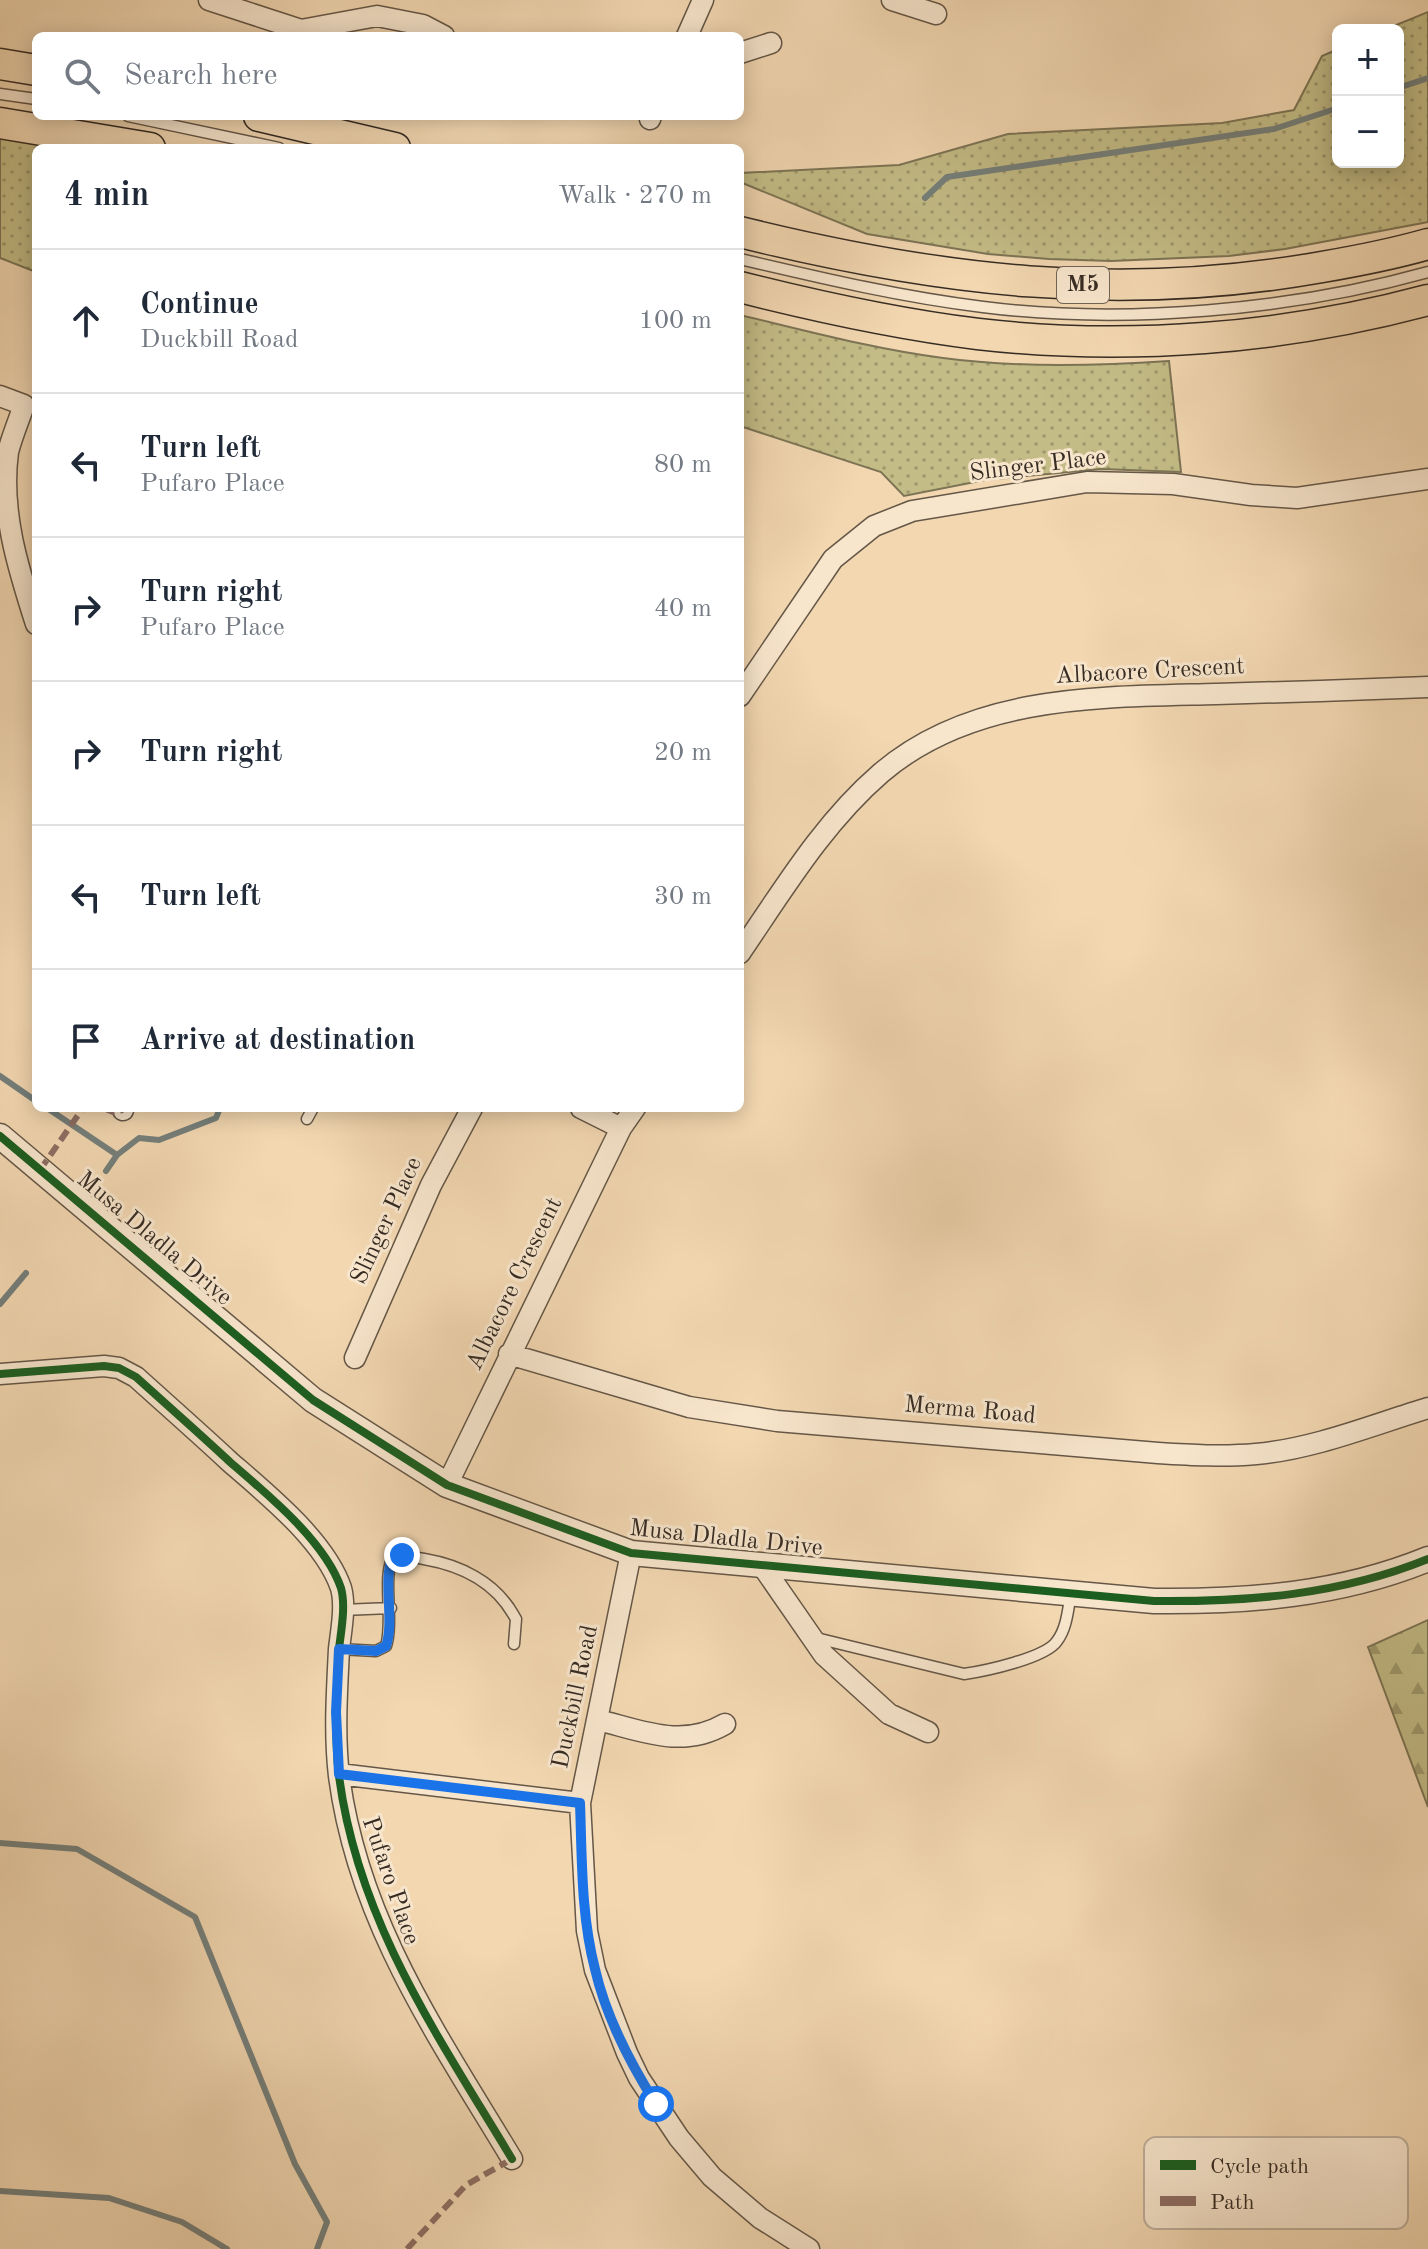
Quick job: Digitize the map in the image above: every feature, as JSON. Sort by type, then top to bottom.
[{"type":"main road","points":[[0,64],[32,69]]},
{"type":"main road","points":[[276,120],[378,144]]},
{"type":"main road","points":[[0,123],[126,144]]},
{"type":"main road","name":"M5","points":[[744,233],[846,256],[970,278],[1102,286],[1260,277],[1362,260],[1428,244]]},
{"type":"main road","points":[[744,288],[926,327],[1021,338],[1092,340],[1190,338],[1266,331],[1360,317],[1428,300]]},
{"type":"street","points":[[209,0],[289,29],[312,30],[377,16],[423,25],[436,32]]},
{"type":"street","points":[[689,32],[703,0]]},
{"type":"street","points":[[892,0],[936,14]]},
{"type":"street","points":[[744,52],[771,43]]},
{"type":"street","points":[[0,396],[30,407],[8,453],[3,501],[9,538],[32,611]]},
{"type":"street","name":"Slinger Place","points":[[744,690],[833,559],[874,526],[912,511],[1087,482],[1173,484],[1297,498],[1428,479]]},
{"type":"street","name":"Albacore Crescent","points":[[744,947],[809,853],[843,810],[883,771],[929,741],[976,720],[1042,704],[1098,697],[1428,687]]},
{"type":"street","name":"Slinger Place","points":[[355,1358],[431,1185],[470,1112]]},
{"type":"street","points":[[589,1112],[621,1128]]},
{"type":"street","name":"Albacore Crescent","points":[[447,1485],[621,1128],[632,1112]]},
{"type":"street","name":"Musa Dladla Drive","points":[[0,1136],[313,1400],[447,1485],[631,1553],[1154,1601],[1225,1602],[1310,1593],[1360,1583],[1428,1559]]},
{"type":"street","name":"Merma Road","points":[[509,1354],[689,1407],[762,1419],[1203,1456],[1257,1454],[1325,1439],[1428,1408]]},
{"type":"street","name":"Pufaro Place","points":[[0,1374],[104,1366],[119,1368],[136,1377],[306,1533],[340,1587],[342,1610],[336,1712],[339,1774],[350,1837],[390,1951],[512,2159]]},
{"type":"street","name":"Duckbill Road","points":[[631,1553],[580,1803],[587,1931],[595,1970],[633,2065],[679,2138],[712,2177],[760,2218],[809,2249]]},
{"type":"street","points":[[761,1564],[824,1655],[889,1714],[928,1732]]},
{"type":"street","points":[[598,1720],[676,1738],[700,1735],[725,1724]]},
{"type":"street","name":"Pufaro Place","points":[[339,1774],[580,1803]]},
{"type":"lane","points":[[0,94],[32,98]]},
{"type":"lane","points":[[147,120],[260,144]]},
{"type":"lane","points":[[744,260],[920,298],[987,308],[1071,313],[1158,312],[1253,305],[1348,291],[1428,272]]},
{"type":"lane","points":[[307,1119],[311,1112]]},
{"type":"lane","points":[[339,1649],[376,1651],[388,1642],[391,1608],[388,1568],[393,1558],[402,1555],[446,1563],[474,1574],[509,1607],[516,1619],[514,1644]]},
{"type":"lane","points":[[811,1636],[964,1674],[977,1672],[1015,1663],[1052,1647],[1062,1634],[1071,1593]]},
{"type":"lane","points":[[342,1610],[391,1608]]},
{"type":"green space","points":[[1428,12],[1428,222],[1285,249],[1229,256],[1111,261],[1049,259],[988,254],[867,234],[744,184],[744,173],[899,165],[1008,134],[1222,123],[1294,110],[1322,56],[1332,52],[1332,168],[1404,168],[1404,24],[1399,24]]},
{"type":"green space","points":[[0,136],[54,144],[32,144],[32,270],[0,258]]},
{"type":"green space","points":[[744,316],[866,345],[971,361],[1056,365],[1169,361],[1181,472],[1101,469],[985,480],[904,496],[881,472],[744,427]]},
{"type":"green space","points":[[1428,1620],[1428,1807],[1368,1647]]},
{"type":"waterway","points":[[1404,86],[1428,78]]},
{"type":"waterway","points":[[925,198],[947,177],[1274,129],[1332,110]]},
{"type":"waterway","points":[[0,1076],[32,1098]]},
{"type":"waterway","points":[[53,1112],[117,1155]]},
{"type":"waterway","points":[[106,1171],[117,1155],[139,1138],[159,1140],[216,1118],[218,1112]]},
{"type":"waterway","points":[[0,1304],[26,1273]]},
{"type":"waterway","points":[[0,1843],[77,1849],[195,1917],[295,2164],[327,2222],[317,2249]]},
{"type":"waterway","points":[[0,2191],[109,2198],[182,2222],[227,2249]]},
{"type":"marked path","points":[[40,1170],[80,1112]]},
{"type":"marked path","points":[[407,2249],[466,2185],[512,2159]]},
{"type":"cycle path","points":[[0,1136],[313,1400],[447,1485],[631,1553],[1154,1601],[1224,1600],[1293,1594],[1361,1581],[1428,1559]]},
{"type":"cycle path","points":[[0,1374],[104,1366],[119,1368],[136,1377],[277,1504],[322,1553],[333,1570],[342,1595],[337,1760],[349,1829],[364,1880],[405,1976],[456,2068],[512,2159]]},
{"type":"route","points":[[402,1555],[393,1558],[388,1568],[391,1608],[386,1646],[376,1651],[339,1649],[336,1712],[339,1774],[580,1803],[587,1931],[595,1970],[627,2053],[656,2104]]}]
